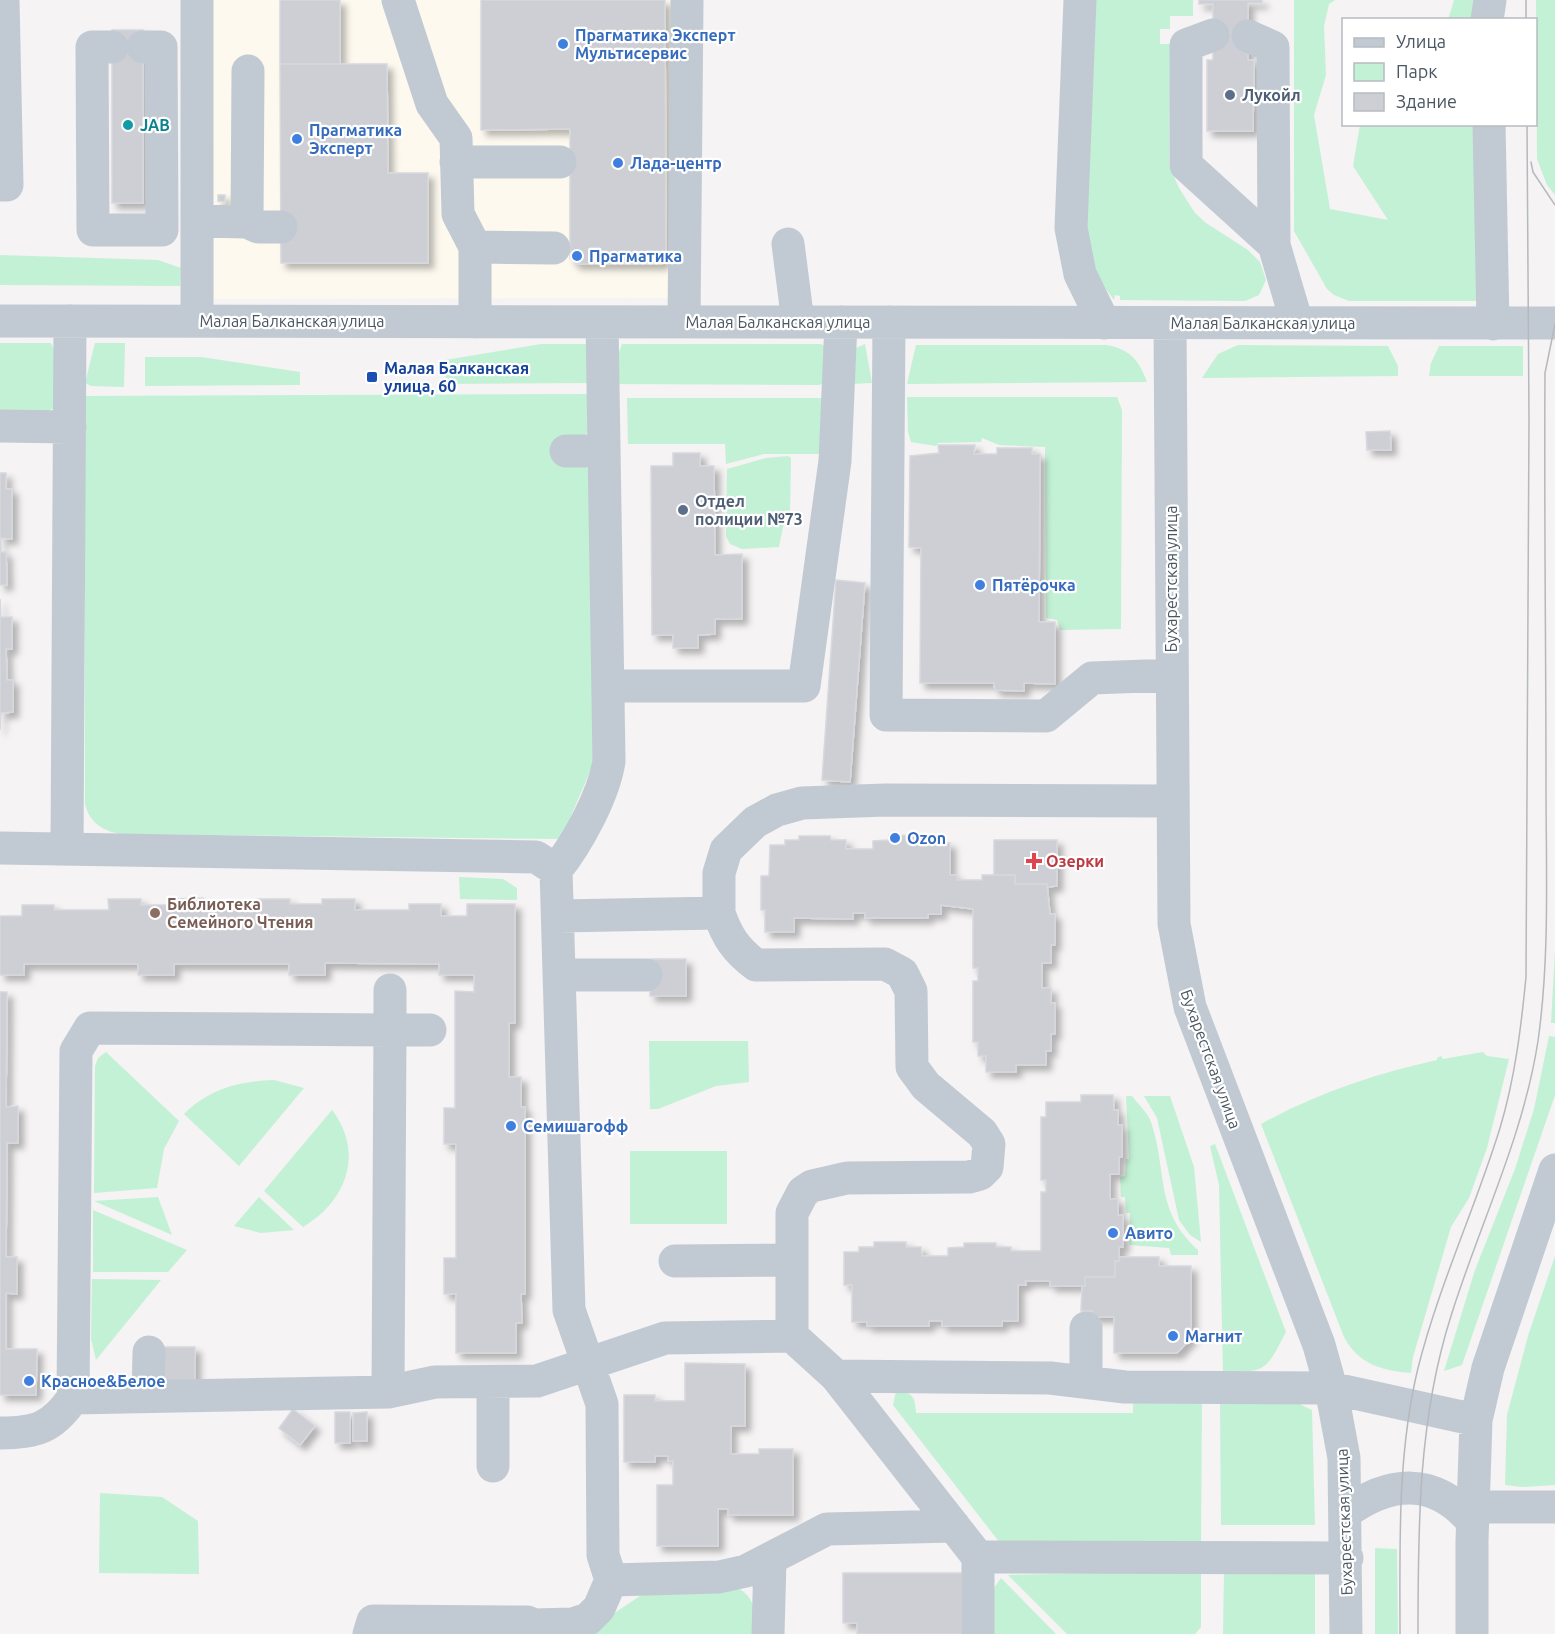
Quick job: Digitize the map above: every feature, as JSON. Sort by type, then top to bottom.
[{"type":"street","points":[[0,185],[7,185],[3,0]]},
{"type":"street","points":[[197,0],[197,321]]},
{"type":"street","points":[[398,0],[432,104],[456,138],[458,214],[475,247],[475,322]]},
{"type":"street","points":[[684,322],[687,0]]},
{"type":"street","points":[[1080,0],[1071,228],[1080,274],[1104,322]]},
{"type":"street","points":[[1487,18],[1490,0]]},
{"type":"street","points":[[1213,36],[1186,45],[1186,165],[1274,245]]},
{"type":"street","points":[[1248,36],[1273,46],[1274,245],[1298,323]]},
{"type":"street","points":[[161,46],[161,196],[162,230],[93,230],[92,47],[161,46]]},
{"type":"street","points":[[247,222],[248,71]]},
{"type":"street","points":[[1489,126],[1492,324]]},
{"type":"street","points":[[456,162],[560,162]]},
{"type":"street","points":[[161,196],[258,227],[280,227]]},
{"type":"street","points":[[788,244],[798,322]]},
{"type":"street","points":[[475,247],[555,248]]},
{"type":"street","name":"Малая Балканская улица","points":[[0,321],[1555,323]]},
{"type":"street","points":[[67,849],[70,321]]},
{"type":"street","points":[[369,1634],[373,1621],[526,1622],[534,1629],[573,1624],[588,1619],[599,1608],[610,1580],[603,1555],[602,1404],[586,1364],[569,1310],[561,975],[556,870],[572,851],[608,769],[602,322]]},
{"type":"street","points":[[608,686],[804,686],[835,461],[841,322]]},
{"type":"street","points":[[889,322],[886,715],[1046,716],[1092,678],[1172,675]]},
{"type":"street","name":"Бухарестская улица","points":[[1170,323],[1174,924],[1180,966],[1190,1007],[1318,1345],[1331,1388],[1344,1458],[1347,1558],[1346,1634]]},
{"type":"street","points":[[0,426],[70,427]]},
{"type":"street","points":[[566,451],[604,451]]},
{"type":"street","points":[[792,1336],[792,1213],[799,1197],[812,1186],[847,1178],[969,1177],[980,1174],[987,1167],[989,1144],[982,1132],[926,1086],[912,1067],[911,991],[902,973],[885,964],[756,965],[739,953],[726,935],[719,913],[719,873],[726,850],[755,822],[777,810],[802,803],[886,800],[1173,801]]},
{"type":"street","points":[[0,848],[536,857],[556,870]]},
{"type":"street","points":[[559,916],[719,913]]},
{"type":"street","points":[[561,975],[646,975]]},
{"type":"street","points":[[388,1392],[390,990]]},
{"type":"street","points":[[0,1433],[28,1433],[40,1428],[61,1415],[73,1398],[76,1051],[90,1028],[430,1030]]},
{"type":"street","points":[[1472,1634],[1476,1420],[1488,1368],[1552,1186]]},
{"type":"street","points":[[675,1261],[792,1260]]},
{"type":"street","points":[[1086,1328],[1086,1382]]},
{"type":"street","points":[[73,1398],[388,1392],[435,1382],[537,1381],[665,1338],[792,1336],[812,1351],[836,1376],[978,1557],[978,1634]]},
{"type":"street","points":[[148,1395],[149,1352]]},
{"type":"street","points":[[836,1376],[1050,1378],[1125,1387],[1331,1388],[1476,1420]]},
{"type":"street","points":[[493,1382],[493,1466]]},
{"type":"street","points":[[1345,1513],[1365,1498],[1382,1491],[1421,1489],[1440,1493],[1473,1514],[1555,1508]]},
{"type":"street","points":[[610,1580],[719,1577],[746,1571],[827,1529],[954,1526]]},
{"type":"street","points":[[978,1557],[1347,1558]]},
{"type":"street","points":[[768,1634],[770,1560]]},
{"type":"shaded area","points":[[213,0],[674,0],[669,298],[214,299]]},
{"type":"green space","points":[[1093,0],[1193,0],[1193,16],[1170,16],[1170,29],[1160,29],[1160,44],[1170,44],[1169,165],[1179,188],[1195,213],[1206,223],[1248,250],[1260,262],[1266,280],[1259,295],[1245,301],[1120,300],[1120,296],[1115,295],[1114,300],[1092,270],[1083,236]]},
{"type":"green space","points":[[1294,0],[1335,0],[1329,4],[1324,26],[1326,75],[1314,115],[1330,209],[1388,220],[1353,166],[1360,126],[1480,126],[1485,301],[1349,301],[1334,295],[1327,289],[1294,231]]},
{"type":"green space","points":[[1454,0],[1481,0],[1478,18],[1449,18]]},
{"type":"green space","points":[[1536,0],[1555,0],[1555,195],[1547,185],[1537,159]]},
{"type":"green space","points":[[0,255],[158,260],[181,268],[180,286],[0,285]]},
{"type":"green space","points":[[0,343],[51,343],[54,349],[54,408],[49,411],[0,413]]},
{"type":"green space","points":[[95,343],[125,343],[124,387],[91,386],[85,383]]},
{"type":"green space","points":[[541,344],[586,344],[589,353],[591,383],[446,384],[445,360]]},
{"type":"green space","points":[[622,344],[821,344],[825,346],[827,383],[818,385],[616,384],[618,355]]},
{"type":"green space","points":[[865,344],[872,383],[851,384],[856,348]]},
{"type":"green space","points":[[916,345],[1106,345],[1121,349],[1133,357],[1147,382],[907,384]]},
{"type":"green space","points":[[1238,345],[1388,346],[1398,366],[1398,376],[1202,378],[1218,354]]},
{"type":"green space","points":[[1439,346],[1523,346],[1523,376],[1429,376],[1431,363]]},
{"type":"green space","points":[[145,357],[201,357],[300,372],[300,385],[145,386]]},
{"type":"green space","points":[[591,394],[588,433],[584,435],[586,467],[589,470],[595,760],[561,839],[120,834],[108,831],[93,821],[85,804],[85,396]]},
{"type":"green space","points":[[907,397],[1117,397],[1122,410],[1121,629],[1060,630],[1057,620],[1046,618],[1045,447],[999,445],[982,438],[981,442],[938,443],[936,446],[911,442],[908,432]]},
{"type":"green space","points":[[627,398],[824,398],[819,454],[764,454],[726,464],[725,444],[628,444]]},
{"type":"green space","points":[[788,456],[791,458],[790,515],[784,522],[779,547],[742,549],[730,544],[726,536],[727,469],[766,458]]},
{"type":"green space","points":[[459,877],[503,879],[517,888],[517,900],[460,899]]},
{"type":"green space","points":[[1555,950],[1555,1023],[1551,1023]]},
{"type":"green space","points":[[1549,1036],[1555,1037],[1555,1095],[1462,1365],[1444,1371],[1475,1270],[1515,1169],[1534,1109]]},
{"type":"green space","points":[[649,1041],[748,1041],[749,1082],[716,1086],[658,1109],[650,1109]]},
{"type":"green space","points":[[106,1052],[179,1121],[164,1149],[157,1188],[94,1193],[95,1066],[98,1058]]},
{"type":"green space","points":[[1483,1052],[1487,1056],[1509,1059],[1487,1148],[1469,1198],[1451,1227],[1413,1357],[1411,1373],[1381,1368],[1356,1354],[1344,1337],[1261,1124],[1303,1103],[1369,1078],[1437,1060],[1441,1056],[1443,1059]]},
{"type":"green space","points":[[274,1080],[304,1088],[239,1166],[184,1114],[204,1098],[225,1088],[249,1082]]},
{"type":"green space","points":[[1126,1096],[1132,1096],[1150,1119],[1168,1205],[1184,1235],[1198,1250],[1198,1255],[1171,1255],[1169,1248],[1129,1245],[1130,1213],[1126,1213],[1125,1197],[1121,1197],[1120,1177],[1125,1176],[1126,1159],[1129,1159]]},
{"type":"green space","points":[[1144,1096],[1170,1096],[1194,1167],[1201,1242],[1190,1235],[1179,1220],[1157,1118]]},
{"type":"green space","points":[[332,1110],[342,1126],[347,1143],[349,1159],[346,1175],[340,1190],[330,1204],[318,1217],[303,1227],[264,1191]]},
{"type":"green space","points":[[1215,1144],[1286,1332],[1268,1362],[1257,1370],[1223,1373],[1219,1185],[1210,1146]]},
{"type":"green space","points":[[630,1151],[727,1151],[727,1224],[630,1224]]},
{"type":"green space","points":[[158,1197],[172,1235],[94,1201]]},
{"type":"green space","points":[[259,1197],[294,1230],[261,1233],[234,1226]]},
{"type":"green space","points":[[93,1210],[187,1250],[168,1272],[93,1272]]},
{"type":"green space","points":[[1555,1256],[1555,1485],[1522,1487],[1505,1485],[1507,1415],[1528,1336]]},
{"type":"green space","points":[[92,1279],[161,1280],[96,1360],[91,1339]]},
{"type":"green space","points":[[896,1391],[912,1396],[916,1413],[1133,1413],[1133,1402],[1202,1402],[1201,1544],[1000,1543],[893,1405]]},
{"type":"green space","points":[[1293,1401],[1312,1410],[1315,1525],[1221,1525],[1220,1402]]},
{"type":"green space","points":[[100,1493],[162,1497],[198,1521],[199,1574],[99,1573]]},
{"type":"green space","points":[[1375,1548],[1397,1549],[1398,1634],[1375,1634]]},
{"type":"green space","points":[[1201,1571],[1201,1627],[1195,1634],[1067,1634],[1008,1575]]},
{"type":"green space","points":[[1315,1571],[1315,1634],[1223,1634],[1224,1572]]},
{"type":"green space","points":[[1001,1578],[1056,1634],[992,1634],[992,1591]]},
{"type":"green space","points":[[736,1587],[748,1596],[754,1607],[756,1634],[583,1634],[646,1592]]},
{"type":"building","points":[[280,0],[340,0],[340,64],[280,64]]},
{"type":"building","name":"Лада-центр","points":[[481,0],[665,0],[666,258],[661,264],[576,264],[570,258],[570,129],[481,130]]},
{"type":"building","name":"Лукойл","points":[[1199,0],[1262,0],[1262,3],[1248,3],[1248,60],[1254,60],[1253,131],[1207,131],[1207,60],[1213,60],[1213,4],[1199,4]]},
{"type":"building","name":"JAB","points":[[112,30],[143,30],[143,203],[112,203]]},
{"type":"building","points":[[280,64],[387,64],[388,173],[428,173],[428,263],[281,263]]},
{"type":"building","points":[[218,195],[225,195],[225,202],[218,201]]},
{"type":"building","points":[[1390,431],[1391,450],[1367,450],[1366,432]]},
{"type":"building","name":"Пятёрочка","points":[[938,445],[975,445],[974,454],[997,454],[997,448],[1032,448],[1032,454],[1040,454],[1039,622],[1055,622],[1055,684],[1024,683],[1024,691],[995,690],[994,683],[920,683],[921,548],[909,547],[910,456],[939,453]]},
{"type":"building","name":"Отдел полиции №73","points":[[673,453],[700,453],[700,466],[714,466],[715,555],[742,554],[742,619],[715,619],[715,634],[698,635],[698,648],[673,648],[673,635],[652,635],[651,466],[673,466]]},
{"type":"building","points":[[0,473],[6,473],[6,489],[12,489],[12,539],[1,538],[1,552],[6,552],[7,585],[0,585]]},
{"type":"building","points":[[836,580],[865,583],[850,782],[822,780]]},
{"type":"building","points":[[0,599],[1,617],[12,617],[12,649],[6,649],[7,680],[13,680],[13,712],[1,713],[0,730]]},
{"type":"building","points":[[889,835],[920,836],[920,840],[950,843],[950,875],[957,875],[957,880],[982,880],[982,875],[1015,875],[1015,884],[1047,884],[1050,914],[1055,914],[1055,945],[1051,945],[1051,963],[1042,963],[1042,988],[1051,988],[1051,1003],[1055,1003],[1055,1034],[1051,1034],[1051,1051],[1046,1051],[1046,1065],[1016,1065],[1016,1072],[986,1072],[986,1056],[978,1056],[978,1042],[973,1042],[973,981],[978,981],[978,968],[973,968],[973,909],[941,905],[941,914],[928,914],[928,918],[865,918],[865,913],[853,913],[853,919],[794,918],[794,932],[765,932],[765,910],[761,910],[761,876],[769,876],[770,845],[785,845],[785,840],[799,840],[799,836],[830,836],[831,840],[846,840],[846,849],[873,849],[873,841],[889,840]]},
{"type":"building","points":[[994,840],[1057,840],[1057,886],[1015,884],[1015,875],[994,875]]},
{"type":"building","points":[[203,898],[203,910],[258,910],[258,899],[290,899],[290,904],[322,904],[322,899],[355,899],[355,910],[409,910],[409,904],[441,904],[441,916],[467,916],[467,904],[515,904],[515,1023],[509,1023],[509,1077],[521,1077],[521,1107],[525,1107],[525,1294],[521,1294],[522,1323],[516,1323],[516,1353],[456,1353],[456,1294],[444,1294],[444,1258],[456,1258],[456,1144],[444,1144],[444,1108],[455,1108],[455,991],[474,992],[474,975],[439,975],[439,964],[325,963],[325,975],[289,975],[289,964],[174,964],[174,975],[138,975],[138,964],[24,964],[24,975],[0,975],[0,916],[22,916],[22,905],[54,905],[54,910],[109,910],[108,899],[141,899],[141,905],[171,905],[171,899]]},
{"type":"building","points":[[650,959],[686,959],[686,996],[650,996]]},
{"type":"building","points":[[0,992],[7,992],[6,1107],[18,1106],[18,1143],[7,1143],[6,1257],[17,1257],[17,1294],[6,1293],[6,1349],[37,1349],[36,1395],[0,1395]]},
{"type":"building","points":[[1081,1095],[1113,1095],[1114,1110],[1118,1110],[1118,1125],[1122,1125],[1122,1157],[1119,1157],[1119,1174],[1110,1174],[1110,1199],[1118,1199],[1118,1215],[1123,1215],[1123,1247],[1119,1247],[1119,1261],[1115,1261],[1115,1277],[1085,1277],[1085,1286],[1050,1286],[1050,1281],[1025,1281],[1026,1285],[1018,1285],[1018,1321],[1002,1321],[1002,1326],[942,1326],[942,1321],[929,1321],[929,1326],[867,1326],[867,1322],[852,1322],[852,1285],[844,1285],[844,1252],[859,1252],[859,1247],[874,1247],[874,1242],[906,1242],[906,1247],[921,1247],[922,1256],[948,1256],[948,1248],[964,1247],[964,1243],[996,1243],[996,1247],[1011,1247],[1011,1251],[1041,1251],[1041,1192],[1046,1192],[1046,1180],[1041,1180],[1041,1117],[1046,1117],[1046,1102],[1081,1102]]},
{"type":"building","points":[[1119,1257],[1159,1257],[1159,1266],[1191,1266],[1191,1338],[1177,1353],[1114,1353],[1114,1317],[1092,1317],[1092,1311],[1081,1311],[1082,1286],[1085,1286],[1085,1277],[1115,1277],[1115,1261],[1119,1261]]},
{"type":"building","points":[[157,1347],[195,1347],[195,1384],[157,1383]]},
{"type":"building","points":[[685,1363],[745,1364],[745,1426],[731,1426],[731,1454],[759,1454],[759,1449],[793,1449],[793,1515],[728,1515],[728,1509],[718,1509],[718,1546],[657,1546],[657,1485],[673,1485],[673,1461],[668,1461],[668,1456],[655,1456],[655,1462],[624,1462],[624,1395],[655,1395],[655,1401],[685,1401]]},
{"type":"building","points":[[293,1409],[315,1426],[300,1445],[279,1428]]},
{"type":"building","points":[[335,1412],[350,1412],[350,1443],[335,1443]]},
{"type":"building","points":[[367,1412],[367,1441],[353,1441],[353,1413]]},
{"type":"building","points":[[843,1573],[962,1573],[962,1634],[857,1634],[857,1623],[843,1623]]},
{"type":"tram line","points":[[1526,0],[1526,18]]},
{"type":"tram line","points":[[1400,1634],[1401,1500],[1411,1401],[1436,1307],[1500,1128],[1517,1053],[1526,977],[1529,420],[1527,126]]},
{"type":"tram line","points":[[1531,162],[1533,172],[1555,205]]},
{"type":"tram line","points":[[1418,1634],[1422,1474],[1432,1394],[1440,1355],[1462,1281],[1500,1180],[1522,1112],[1538,1041],[1542,1009],[1546,912],[1545,373],[1555,324]]},
{"type":"place","name":"Прагматика Эксперт Мультисервис","points":[[563,44]]},
{"type":"place","name":"Лукойл","points":[[1230,95]]},
{"type":"place","name":"JAB","points":[[128,125]]},
{"type":"place","name":"Прагматика Эксперт","points":[[297,139]]},
{"type":"place","name":"Лада-центр","points":[[618,163]]},
{"type":"place","name":"Прагматика","points":[[577,256]]},
{"type":"place","name":"Малая Балканская улица, 60","points":[[372,377]]},
{"type":"place","name":"Отдел полиции №73","points":[[683,510]]},
{"type":"place","name":"Пятёрочка","points":[[980,585]]},
{"type":"place","name":"Ozon","points":[[895,838]]},
{"type":"place","name":"Озерки","points":[[1034,861]]},
{"type":"place","name":"Библиотека Семейного Чтения","points":[[155,913]]},
{"type":"place","name":"Семишагофф","points":[[511,1126]]},
{"type":"place","name":"Авито","points":[[1113,1233]]},
{"type":"place","name":"Магнит","points":[[1173,1336]]},
{"type":"place","name":"Красное&Белое","points":[[29,1381]]}]
